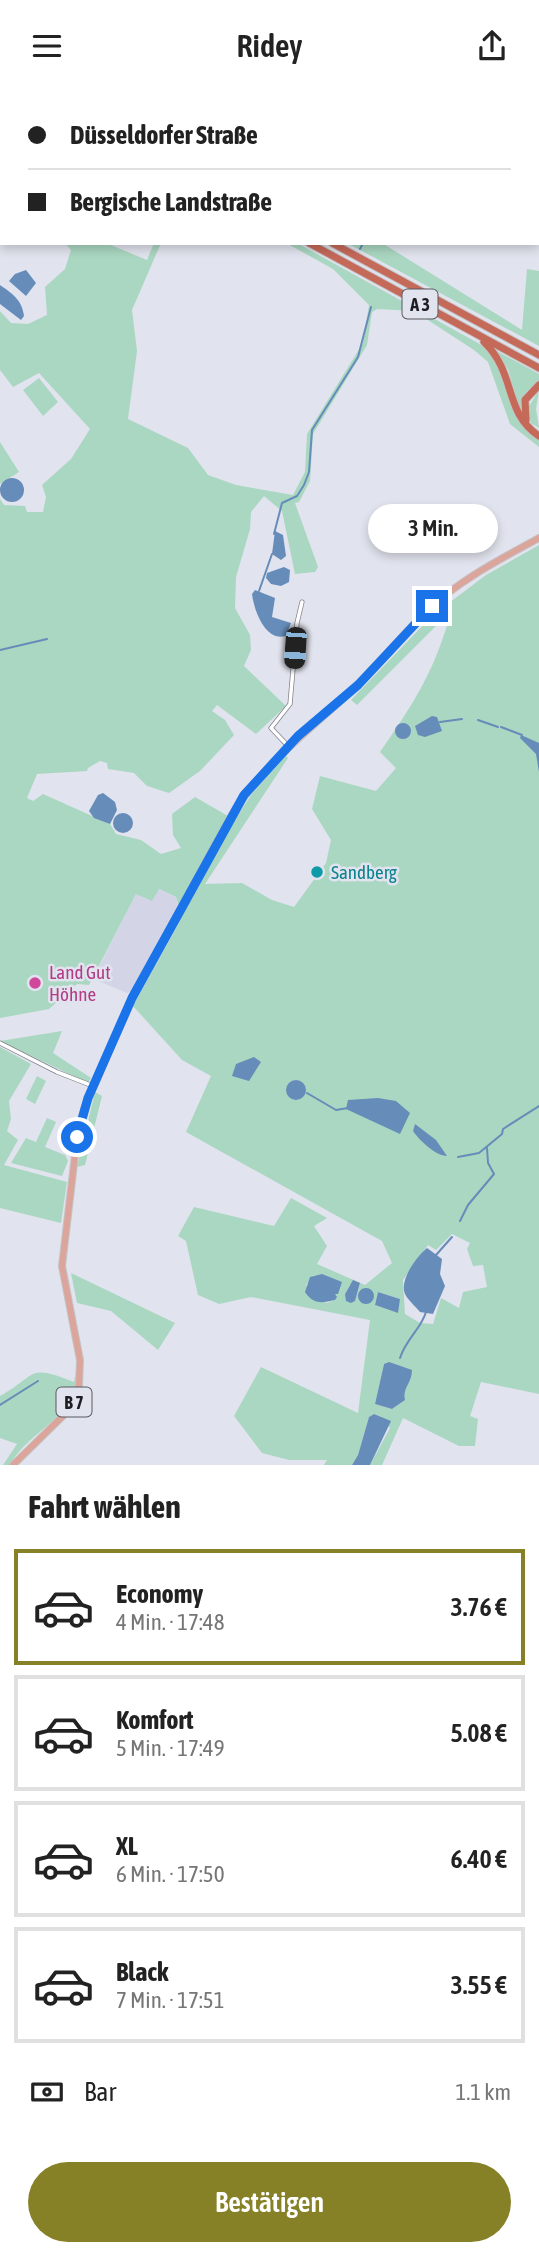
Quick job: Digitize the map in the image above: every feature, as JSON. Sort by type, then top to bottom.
[{"type":"highway","name":"A 3","points":[[313,245],[539,368]]},
{"type":"highway","name":"A 3","points":[[336,245],[539,355]]},
{"type":"highway","points":[[476,334],[498,356],[506,370],[515,408],[527,428],[539,434]]},
{"type":"highway","points":[[500,334],[508,334],[539,349]]},
{"type":"highway","points":[[539,385],[527,396],[524,409],[527,421],[539,434]]},
{"type":"main road","name":"B 7","points":[[13,1465],[67,1412],[79,1385],[79,1360],[62,1276],[62,1259],[79,1130],[93,1086],[132,998],[205,863],[244,795],[290,747],[358,685],[432,606],[482,567],[539,538]]},
{"type":"street","points":[[290,747],[271,728],[290,704],[297,623],[302,602]]},
{"type":"street","points":[[0,1043],[57,1072],[93,1086]]},
{"type":"shaded area","points":[[158,889],[176,897],[178,904],[131,991],[127,993],[93,979],[136,894]]},
{"type":"green space","points":[[67,245],[111,245],[147,260],[153,245],[160,245],[132,310],[137,351],[128,419],[188,448],[208,475],[236,485],[293,495],[305,472],[307,434],[363,343],[369,305],[333,269],[290,245],[301,245],[478,343],[496,361],[519,419],[539,437],[539,447],[510,424],[488,362],[474,350],[414,311],[377,309],[372,312],[367,345],[313,434],[310,481],[299,502],[295,503],[318,567],[315,572],[295,574],[282,511],[264,496],[251,512],[250,529],[236,577],[235,608],[250,635],[251,650],[244,666],[286,706],[256,734],[217,705],[212,711],[225,720],[234,735],[200,771],[169,793],[147,786],[134,773],[108,769],[107,763],[100,761],[87,771],[37,774],[27,798],[33,801],[43,794],[110,824],[116,834],[141,840],[161,854],[181,848],[173,835],[172,814],[195,797],[235,820],[253,792],[286,756],[288,758],[205,884],[242,883],[272,900],[294,907],[326,863],[331,840],[312,809],[320,776],[376,791],[396,768],[380,752],[423,685],[451,611],[357,705],[351,700],[433,615],[486,575],[539,545],[539,1394],[481,1382],[470,1416],[478,1419],[475,1446],[459,1446],[403,1418],[382,1465],[370,1465],[390,1428],[381,1417],[374,1414],[369,1417],[358,1455],[352,1465],[324,1465],[327,1460],[289,1460],[262,1453],[234,1416],[261,1367],[358,1413],[370,1320],[251,1297],[219,1304],[198,1295],[186,1241],[178,1236],[194,1207],[274,1226],[291,1198],[327,1218],[314,1226],[327,1246],[317,1264],[365,1285],[392,1263],[382,1241],[186,1132],[211,1076],[182,1060],[133,1006],[183,916],[136,996],[181,912],[176,897],[159,889],[152,901],[136,894],[89,985],[77,984],[49,1009],[0,1018],[0,499],[4,505],[25,506],[27,512],[43,512],[46,497],[42,485],[71,459],[90,429],[39,373],[13,387],[0,370],[0,311],[11,323],[28,324],[47,315],[45,287],[65,269],[71,250]],"holes":[[[452,1234],[470,1243],[467,1249],[473,1266],[483,1265],[487,1287],[463,1292],[459,1308],[441,1298],[433,1324],[420,1323],[405,1314],[403,1280],[428,1245],[436,1250]],[[314,1275],[335,1293],[335,1300],[326,1303],[306,1285]],[[360,1284],[355,1301],[351,1303],[345,1294],[350,1285]],[[378,1292],[400,1299],[395,1312],[375,1305]],[[384,1364],[407,1385],[401,1403],[392,1409],[375,1404]]]},
{"type":"green space","points":[[351,245],[385,245],[522,330],[527,269],[539,271],[539,346]]},
{"type":"green space","points":[[495,350],[539,374],[539,382],[526,392],[521,413],[508,369]]},
{"type":"green space","points":[[39,378],[58,402],[43,416],[23,390]]},
{"type":"green space","points":[[539,390],[536,409],[539,428],[531,423],[528,408]]},
{"type":"green space","points":[[0,442],[19,472],[0,484]]},
{"type":"green space","points":[[62,1031],[53,1053],[91,1078],[88,1083],[0,1041]]},
{"type":"green space","points":[[0,1047],[31,1064],[9,1101],[11,1119],[7,1131],[18,1140],[4,1165],[67,1182],[61,1223],[0,1208]]},
{"type":"green space","points":[[37,1076],[46,1081],[35,1104],[26,1099]]},
{"type":"green space","points":[[95,1092],[102,1096],[85,1165],[77,1167]]},
{"type":"green space","points":[[47,1118],[56,1122],[45,1147],[65,1155],[68,1161],[62,1176],[11,1163],[26,1138],[36,1142]]},
{"type":"green space","points":[[71,1273],[175,1323],[158,1350],[111,1311],[77,1303]]},
{"type":"green space","points":[[77,1366],[76,1384],[62,1411],[19,1452],[10,1465],[3,1465],[17,1444],[0,1438],[0,1396],[33,1374],[48,1373],[74,1382]]},
{"type":"water","points":[[26,270],[36,283],[26,296],[9,281],[15,274]]},
{"type":"water","points":[[0,285],[19,302],[24,316],[21,320],[0,304]]},
{"type":"water","points":[[12,478],[20,482],[24,490],[20,498],[12,502],[4,498],[0,490],[4,482]]},
{"type":"water","points":[[275,531],[283,535],[286,556],[281,560],[272,554]]},
{"type":"water","points":[[284,567],[290,570],[289,582],[281,586],[271,584],[266,578],[267,573]]},
{"type":"water","points":[[255,590],[275,598],[272,617],[291,623],[286,636],[272,634],[262,623],[253,601],[252,594]]},
{"type":"water","points":[[432,716],[437,717],[442,731],[425,737],[418,735],[415,726]]},
{"type":"water","points":[[403,723],[411,731],[403,739],[395,731]]},
{"type":"water","points":[[521,735],[539,743],[539,772],[536,754],[520,738]]},
{"type":"water","points":[[103,793],[115,802],[117,810],[110,824],[94,818],[89,811],[98,795]]},
{"type":"water","points":[[123,813],[130,816],[133,823],[130,830],[123,833],[116,830],[113,823],[116,816]]},
{"type":"water","points":[[254,1057],[261,1062],[249,1081],[232,1076],[236,1064]]},
{"type":"water","points":[[296,1080],[303,1083],[306,1090],[303,1097],[296,1100],[289,1097],[286,1090],[289,1083]]},
{"type":"water","points":[[378,1098],[396,1101],[410,1113],[400,1134],[346,1109],[348,1100]]},
{"type":"water","points":[[415,1124],[436,1140],[447,1156],[433,1151],[420,1139],[413,1131]]},
{"type":"water","points":[[427,1248],[442,1259],[440,1274],[445,1286],[433,1314],[420,1312],[406,1296],[404,1288],[410,1269]]},
{"type":"water","points":[[322,1274],[342,1282],[338,1294],[335,1294],[335,1300],[318,1302],[305,1292],[310,1277]]},
{"type":"water","points":[[353,1280],[360,1283],[355,1301],[351,1303],[346,1301],[345,1294]]},
{"type":"water","points":[[366,1288],[372,1290],[372,1302],[366,1304],[360,1302],[358,1296],[360,1290]]},
{"type":"water","points":[[378,1292],[400,1299],[398,1313],[375,1305]]},
{"type":"water","points":[[389,1362],[412,1370],[405,1400],[392,1409],[375,1404],[384,1364]]},
{"type":"water","points":[[374,1414],[391,1421],[370,1465],[352,1465],[358,1455],[369,1417]]},
{"type":"waterway","points":[[360,249],[362,245]]},
{"type":"waterway","points":[[274,534],[282,503],[297,496],[304,485],[309,472],[312,430],[358,357],[371,307]]},
{"type":"waterway","points":[[259,591],[272,554]]},
{"type":"waterway","points":[[0,650],[47,639]]},
{"type":"waterway","points":[[440,722],[462,719]]},
{"type":"waterway","points":[[478,720],[498,727]]},
{"type":"waterway","points":[[501,727],[522,735]]},
{"type":"waterway","points":[[307,1093],[336,1110],[348,1108]]},
{"type":"waterway","points":[[458,1157],[479,1153],[502,1134],[503,1129],[539,1106]]},
{"type":"waterway","points":[[460,1221],[468,1205],[494,1174],[488,1163],[487,1148]]},
{"type":"waterway","points":[[436,1255],[452,1237]]},
{"type":"waterway","points":[[400,1358],[426,1312]]},
{"type":"waterway","points":[[0,1405],[38,1381]]},
{"type":"place","name":"Sandberg","points":[[317,872]]},
{"type":"place","name":"Land Gut Höhne","points":[[35,983]]},
{"type":"route","points":[[77,1137],[88,1098],[132,998],[244,795],[298,736],[358,685],[432,606]]}]
